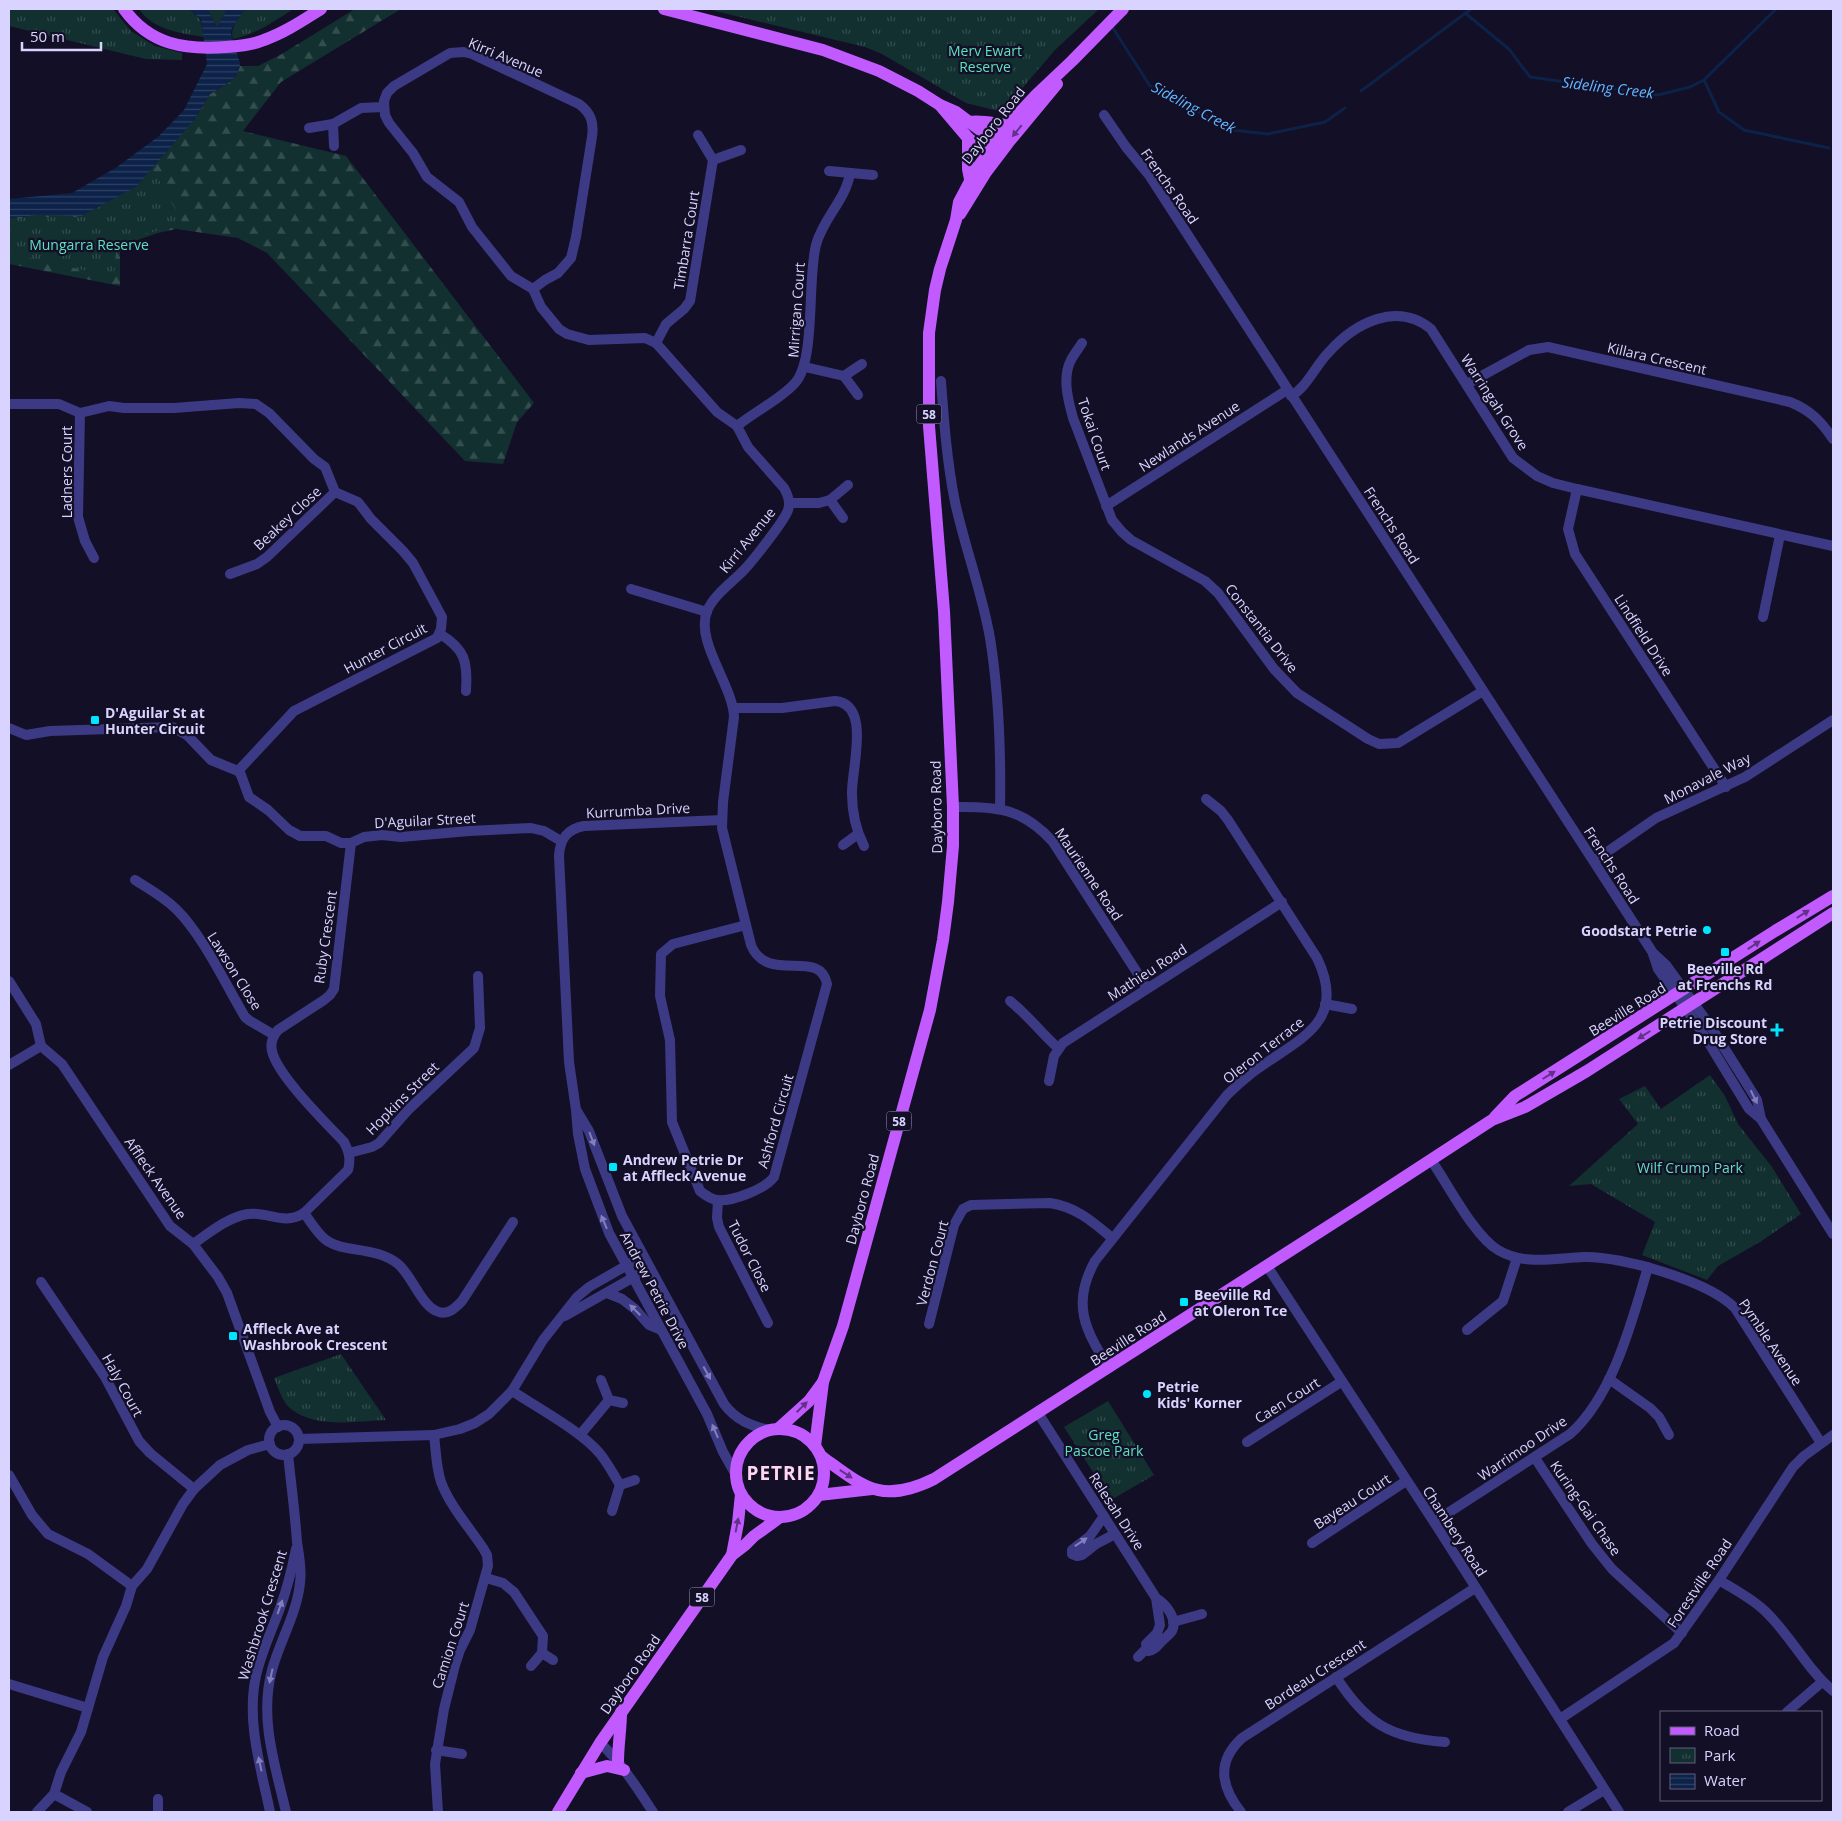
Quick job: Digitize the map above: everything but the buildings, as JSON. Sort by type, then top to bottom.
[{"type":"main road","points":[[124,9],[142,28],[157,38],[185,47],[203,48],[238,46],[259,42],[281,33],[321,9]]},
{"type":"main road","points":[[664,9],[842,56],[902,82],[940,105],[956,112],[1000,145]]},
{"type":"main road","name":"Dayboro Road","points":[[1000,145],[1008,125],[1122,9]]},
{"type":"main road","name":"Dayboro Road","points":[[956,220],[1000,145],[1058,83],[1072,62]]},
{"type":"main road","points":[[940,105],[968,138],[992,156]]},
{"type":"main road","points":[[969,122],[981,120],[1008,125]]},
{"type":"main road","points":[[968,138],[968,169],[970,179]]},
{"type":"main road","name":"Dayboro Road","points":[[818,1451],[823,1382],[843,1326],[930,1010],[944,940],[953,846],[953,807],[944,611],[929,426],[929,333],[935,290],[956,220],[959,202],[970,179],[992,156]]},
{"type":"main road","name":"Beeville Road","points":[[1492,1120],[1515,1096],[1833,896]]},
{"type":"main road","name":"Beeville Road","points":[[819,1495],[872,1489],[894,1492],[914,1488],[925,1483],[1109,1368],[1492,1120],[1525,1107],[1587,1071],[1833,913]]},
{"type":"main road","name":"Dayboro Road","points":[[774,1430],[809,1401],[823,1382]]},
{"type":"main road","points":[[774,1430],[786,1429],[802,1435],[818,1451]]},
{"type":"main road","name":"58","points":[[741,1494],[736,1475],[738,1460],[745,1447],[756,1436],[774,1430]]},
{"type":"main road","name":"Beeville Road","points":[[818,1451],[844,1473],[872,1489]]},
{"type":"main road","name":"58","points":[[779,1518],[800,1514],[811,1506],[819,1495],[825,1473],[818,1451]]},
{"type":"main road","points":[[741,1494],[754,1509],[766,1516],[779,1518]]},
{"type":"main road","name":"Dayboro Road","points":[[732,1555],[741,1494]]},
{"type":"main road","name":"Dayboro Road","points":[[558,1812],[600,1743],[732,1555],[779,1518]]},
{"type":"main road","points":[[581,1773],[607,1766],[621,1766],[618,1746],[622,1729],[621,1712]]},
{"type":"street","name":"Kirri Avenue","points":[[383,107],[384,100],[394,86],[441,57],[456,52],[472,54],[579,104],[587,110],[593,122],[592,137],[576,237],[570,258],[558,273],[533,289]]},
{"type":"street","points":[[310,128],[333,124],[361,108],[383,107],[389,123],[413,152],[426,177],[459,202],[472,227],[511,276],[533,289],[546,316],[566,334],[590,340],[645,338],[656,343]]},
{"type":"street","name":"Frenchs Road","points":[[1104,115],[1126,147],[1149,175],[1653,953],[1666,965],[1680,993],[1749,1109],[1761,1120],[1833,1234]]},
{"type":"street","points":[[333,124],[334,146]]},
{"type":"street","points":[[698,135],[713,160],[741,150]]},
{"type":"street","name":"Timbarra Court","points":[[656,343],[666,324],[684,309],[690,301],[713,160]]},
{"type":"street","points":[[828,171],[873,175]]},
{"type":"street","name":"Mirrigan Court","points":[[737,426],[788,390],[800,378],[805,367],[811,274],[816,245],[824,224],[846,190],[850,173]]},
{"type":"street","name":"Warringah Grove","points":[[1289,393],[1300,390],[1327,353],[1348,334],[1368,322],[1394,316],[1413,318],[1431,330],[1513,458],[1537,476],[1553,483],[1577,489],[1833,546]]},
{"type":"street","name":"Kirri Avenue","points":[[656,343],[717,412],[737,426],[748,447],[784,488],[789,503],[786,515],[744,570],[721,592],[707,612]]},
{"type":"street","name":"Tokai Court","points":[[1082,343],[1071,360],[1068,370],[1069,402],[1106,506]]},
{"type":"street","name":"Killara Crescent","points":[[1467,384],[1529,350],[1548,347],[1790,402],[1804,408],[1822,422],[1833,439]]},
{"type":"street","points":[[844,376],[862,364]]},
{"type":"street","points":[[805,367],[844,376],[858,394]]},
{"type":"street","points":[[941,381],[949,467],[990,637],[998,716],[1001,775],[1000,809]]},
{"type":"street","name":"Newlands Avenue","points":[[1106,506],[1289,393]]},
{"type":"street","points":[[9,404],[59,404],[80,413],[109,406],[174,408],[239,403],[256,404],[269,413],[314,459],[325,467],[335,492]]},
{"type":"street","name":"Ladners Court","points":[[80,413],[78,517],[85,541],[94,558]]},
{"type":"street","points":[[789,503],[819,503],[830,500],[848,486]]},
{"type":"street","name":"Lindfield Drive","points":[[1577,489],[1568,529],[1575,554],[1726,787]]},
{"type":"street","name":"Beakey Close","points":[[230,574],[257,564],[267,557],[335,492]]},
{"type":"street","name":"Hunter Circuit","points":[[238,771],[294,711],[432,642],[440,634],[442,618],[413,563],[371,519],[358,502],[335,492]]},
{"type":"street","points":[[830,500],[842,518]]},
{"type":"street","name":"Constantia Drive","points":[[1106,506],[1112,520],[1126,536],[1190,571],[1218,593],[1274,669],[1297,693],[1378,744],[1398,743],[1483,690]]},
{"type":"street","points":[[1763,617],[1780,535]]},
{"type":"street","points":[[631,589],[707,612],[705,629],[715,664],[734,708],[722,820]]},
{"type":"street","points":[[440,634],[453,642],[461,652],[467,676],[466,691]]},
{"type":"street","points":[[734,708],[782,708],[835,701],[849,706],[855,718],[856,764],[852,791],[858,834],[864,846]]},
{"type":"street","name":"Monavale Way","points":[[1594,861],[1656,818],[1745,777],[1833,720]]},
{"type":"street","points":[[9,728],[26,735],[50,731],[172,728],[187,735],[211,760],[238,771],[249,797],[268,810],[294,833],[300,836],[326,836],[341,842],[351,843]]},
{"type":"street","name":"Oleron Terrace","points":[[1109,1368],[1087,1332],[1084,1323],[1082,1297],[1088,1272],[1112,1238],[1227,1095],[1254,1072],[1305,1037],[1316,1026],[1326,1004],[1326,986],[1322,967],[1228,820],[1221,811],[1206,799]]},
{"type":"street","name":"Maurienne Road","points":[[953,807],[982,806],[1000,809],[1033,823],[1053,842],[1147,988]]},
{"type":"street","name":"Kurrumba Drive","points":[[561,842],[571,830],[584,826],[722,820]]},
{"type":"street","name":"Ashford Circuit","points":[[718,1200],[760,1189],[774,1177],[827,984],[824,974],[817,968],[771,964],[761,959],[753,950],[724,839],[722,820]]},
{"type":"street","name":"D'Aguilar Street","points":[[351,843],[364,837],[382,835],[401,837],[531,828],[544,831],[561,842]]},
{"type":"street","points":[[843,845],[858,834]]},
{"type":"street","name":"Andrew Petrie Drive","points":[[561,842],[559,856],[569,1052],[580,1152],[590,1187],[609,1233],[707,1414],[723,1452],[736,1475]]},
{"type":"street","name":"Ruby Crescent","points":[[274,1035],[285,1024],[330,995],[334,989],[351,843]]},
{"type":"street","name":"Lawson Close","points":[[135,880],[163,898],[177,910],[202,943],[245,1016],[250,1022],[274,1035]]},
{"type":"street","name":"Mathieu Road","points":[[1058,1048],[1069,1038],[1282,902]]},
{"type":"street","points":[[718,1200],[704,1195],[696,1185],[672,1122],[670,1040],[660,996],[660,961],[661,954],[673,944],[746,925]]},
{"type":"street","name":"Hopkins Street","points":[[349,1153],[372,1147],[379,1143],[409,1109],[474,1048],[480,1028],[478,976]]},
{"type":"street","points":[[9,981],[36,1024],[41,1046],[9,1065]]},
{"type":"street","points":[[1010,1001],[1028,1016],[1040,1032],[1058,1048],[1054,1056],[1049,1081]]},
{"type":"street","points":[[1326,1004],[1352,1009]]},
{"type":"street","points":[[193,1244],[234,1218],[245,1215],[297,1218],[348,1170],[350,1163],[349,1153],[344,1142],[285,1075],[272,1051],[274,1035]]},
{"type":"street","name":"Affleck Avenue","points":[[41,1046],[62,1064],[170,1226],[193,1244],[218,1277],[227,1293],[270,1412],[278,1426]]},
{"type":"street","name":"Andrew Petrie Drive","points":[[576,1110],[589,1131],[615,1201],[724,1404],[729,1411],[742,1421],[754,1427],[774,1430]]},
{"type":"street","name":"Pymble Avenue","points":[[1431,1160],[1476,1228],[1487,1242],[1499,1251],[1517,1258],[1533,1260],[1585,1257],[1627,1261],[1706,1288],[1731,1304],[1821,1443]]},
{"type":"street","name":"Tudor Close","points":[[718,1200],[717,1218],[719,1227],[768,1323]]},
{"type":"street","name":"Verdon Court","points":[[929,1324],[954,1225],[961,1206],[979,1204],[1061,1204],[1084,1215],[1112,1238]]},
{"type":"street","points":[[304,1213],[325,1240],[334,1244],[378,1253],[400,1265],[428,1305],[444,1313],[456,1308],[462,1301],[513,1222]]},
{"type":"street","points":[[299,1439],[434,1436],[475,1423],[489,1414],[512,1391],[543,1340],[562,1318],[576,1297],[589,1287],[643,1256]]},
{"type":"street","points":[[1467,1330],[1503,1301],[1517,1258]]},
{"type":"street","name":"Chambery Road","points":[[1267,1266],[1434,1522],[1618,1812]]},
{"type":"street","name":"Warrimoo Drive","points":[[1434,1522],[1535,1458],[1580,1425],[1588,1416],[1609,1379],[1631,1327],[1648,1267]]},
{"type":"street","points":[[562,1318],[650,1268]]},
{"type":"street","name":"Haly Court","points":[[42,1282],[105,1377],[139,1441],[150,1453],[194,1489]]},
{"type":"street","points":[[607,1293],[622,1299],[649,1325],[661,1330]]},
{"type":"street","points":[[1609,1379],[1650,1408],[1659,1417],[1669,1435]]},
{"type":"street","points":[[601,1380],[609,1400]]},
{"type":"street","name":"Caen Court","points":[[1247,1442],[1341,1382]]},
{"type":"street","points":[[512,1391],[580,1435],[601,1454],[620,1485],[612,1511]]},
{"type":"street","points":[[580,1435],[609,1400]]},
{"type":"street","points":[[609,1400],[623,1403]]},
{"type":"street","name":"Relesah Drive","points":[[1038,1413],[1156,1598],[1160,1625],[1157,1632],[1146,1644],[1146,1649]]},
{"type":"street","points":[[278,1426],[292,1427],[299,1439],[296,1449],[288,1454],[275,1452],[270,1444],[270,1434],[278,1426]]},
{"type":"street","name":"Forestville Road","points":[[1560,1719],[1674,1643],[1719,1580],[1793,1467],[1804,1456],[1833,1435]]},
{"type":"street","name":"Camion Court","points":[[434,1436],[438,1472],[442,1483],[487,1556],[488,1566],[470,1630],[460,1650],[455,1666],[444,1709],[436,1750],[435,1774],[438,1812]]},
{"type":"street","points":[[38,1812],[54,1794],[61,1772],[81,1732],[103,1657],[126,1606],[132,1586],[147,1569],[183,1504],[194,1489],[220,1465],[248,1450],[270,1444]]},
{"type":"street","name":"Washbrook Crescent","points":[[286,1812],[268,1735],[267,1706],[272,1670],[297,1602],[302,1565],[288,1454]]},
{"type":"street","name":"Kuring-Gai Chase","points":[[1535,1458],[1592,1544],[1612,1569],[1682,1633]]},
{"type":"street","points":[[9,1475],[32,1515],[48,1534],[88,1554],[132,1586]]},
{"type":"street","points":[[620,1485],[635,1480]]},
{"type":"street","name":"Bayeau Court","points":[[1312,1543],[1406,1481]]},
{"type":"street","points":[[1104,1516],[1090,1536],[1074,1547],[1072,1554],[1082,1555],[1096,1544],[1115,1534]]},
{"type":"street","name":"Washbrook Crescent","points":[[270,1812],[255,1736],[254,1690],[262,1655],[286,1589],[298,1545]]},
{"type":"street","points":[[486,1578],[503,1584],[514,1592],[543,1636],[542,1653],[531,1666]]},
{"type":"street","points":[[1719,1580],[1765,1611],[1822,1682],[1833,1691]]},
{"type":"street","name":"Bordeau Crescent","points":[[1241,1812],[1226,1789],[1224,1775],[1228,1754],[1234,1745],[1336,1676],[1476,1588]]},
{"type":"street","name":"Relesah Drive","points":[[1156,1598],[1163,1602],[1173,1622]]},
{"type":"street","points":[[1138,1657],[1146,1649],[1148,1651],[1154,1649],[1170,1632],[1173,1622],[1202,1614]]},
{"type":"street","points":[[542,1653],[553,1660]]},
{"type":"street","points":[[1336,1676],[1358,1707],[1375,1722],[1406,1736],[1421,1740],[1445,1742]]},
{"type":"street","points":[[1788,1711],[1822,1682]]},
{"type":"street","points":[[9,1684],[88,1708]]},
{"type":"street","points":[[600,1743],[621,1766],[653,1812]]},
{"type":"street","points":[[436,1750],[462,1754]]},
{"type":"street","points":[[1568,1812],[1604,1790]]},
{"type":"street","points":[[54,1794],[87,1812]]},
{"type":"street","points":[[158,1799],[158,1812]]},
{"type":"green space","points":[[9,9],[113,9],[131,31],[155,46],[182,53],[182,60],[146,59],[9,26]]},
{"type":"green space","points":[[139,9],[189,9],[200,19],[204,37],[177,32],[159,26]]},
{"type":"green space","points":[[207,9],[227,9],[217,27]]},
{"type":"green space","points":[[245,9],[293,9],[257,31],[233,39],[233,27]]},
{"type":"green space","points":[[355,9],[401,9],[281,82],[243,131],[346,156],[534,403],[517,422],[503,464],[465,461],[267,253],[238,238],[176,229],[120,246],[120,286],[9,264],[9,218],[38,215],[81,216],[194,120],[210,94],[236,76],[240,66],[258,66],[280,55]]},
{"type":"green space","name":"Merv Ewart Reserve","points":[[707,9],[1099,9],[1055,50],[1002,112],[966,103],[882,54],[865,47]]},
{"type":"green space","name":"Mungarra Reserve","points":[[154,171],[184,225],[117,240],[114,277],[16,255],[9,260],[9,220],[30,217],[84,217]]},
{"type":"green space","name":"Wilf Crump Park","points":[[1710,1075],[1725,1096],[1738,1124],[1772,1167],[1801,1214],[1760,1242],[1718,1266],[1707,1280],[1642,1255],[1655,1222],[1591,1184],[1569,1186],[1638,1124],[1619,1099],[1645,1086],[1661,1109]]},
{"type":"green space","points":[[341,1354],[386,1420],[325,1422],[301,1415],[291,1409],[285,1402],[274,1378]]},
{"type":"green space","name":"Greg Pascoe Park","points":[[1108,1401],[1154,1475],[1111,1500],[1064,1427]]},
{"type":"water","points":[[189,9],[207,9],[217,27],[227,9],[245,9],[232,28],[231,34],[240,63],[236,76],[210,94],[194,120],[136,187],[81,216],[38,215],[9,218],[9,199],[72,193],[117,167],[159,136],[184,110],[207,64],[201,19]]},
{"type":"waterway","name":"Sideling Creek","points":[[1361,91],[1471,9]]},
{"type":"waterway","name":"Sideling Creek","points":[[1465,13],[1509,49],[1530,77],[1658,95],[1690,87],[1704,80],[1776,9]]},
{"type":"waterway","name":"Sideling Creek","points":[[1111,25],[1150,86],[1232,130],[1268,134],[1325,122],[1345,108]]},
{"type":"waterway","points":[[1704,80],[1719,112],[1744,130],[1829,148]]},
{"type":"place","name":"D'Aguilar St at Hunter Circuit","points":[[95,720]]},
{"type":"place","name":"Goodstart Petrie","points":[[1707,930]]},
{"type":"place","name":"Beeville Rd at Frenchs Rd","points":[[1725,952]]},
{"type":"place","name":"Petrie Discount Drug Store","points":[[1777,1030]]},
{"type":"place","name":"Andrew Petrie Dr at Affleck Avenue","points":[[613,1167]]},
{"type":"place","name":"Beeville Rd at Oleron Tce","points":[[1184,1302]]},
{"type":"place","name":"Affleck Ave at Washbrook Crescent","points":[[233,1336]]},
{"type":"place","name":"Petrie Kids' Korner","points":[[1147,1394]]},
{"type":"district","name":"PETRIE","points":[[781,1473]]}]
